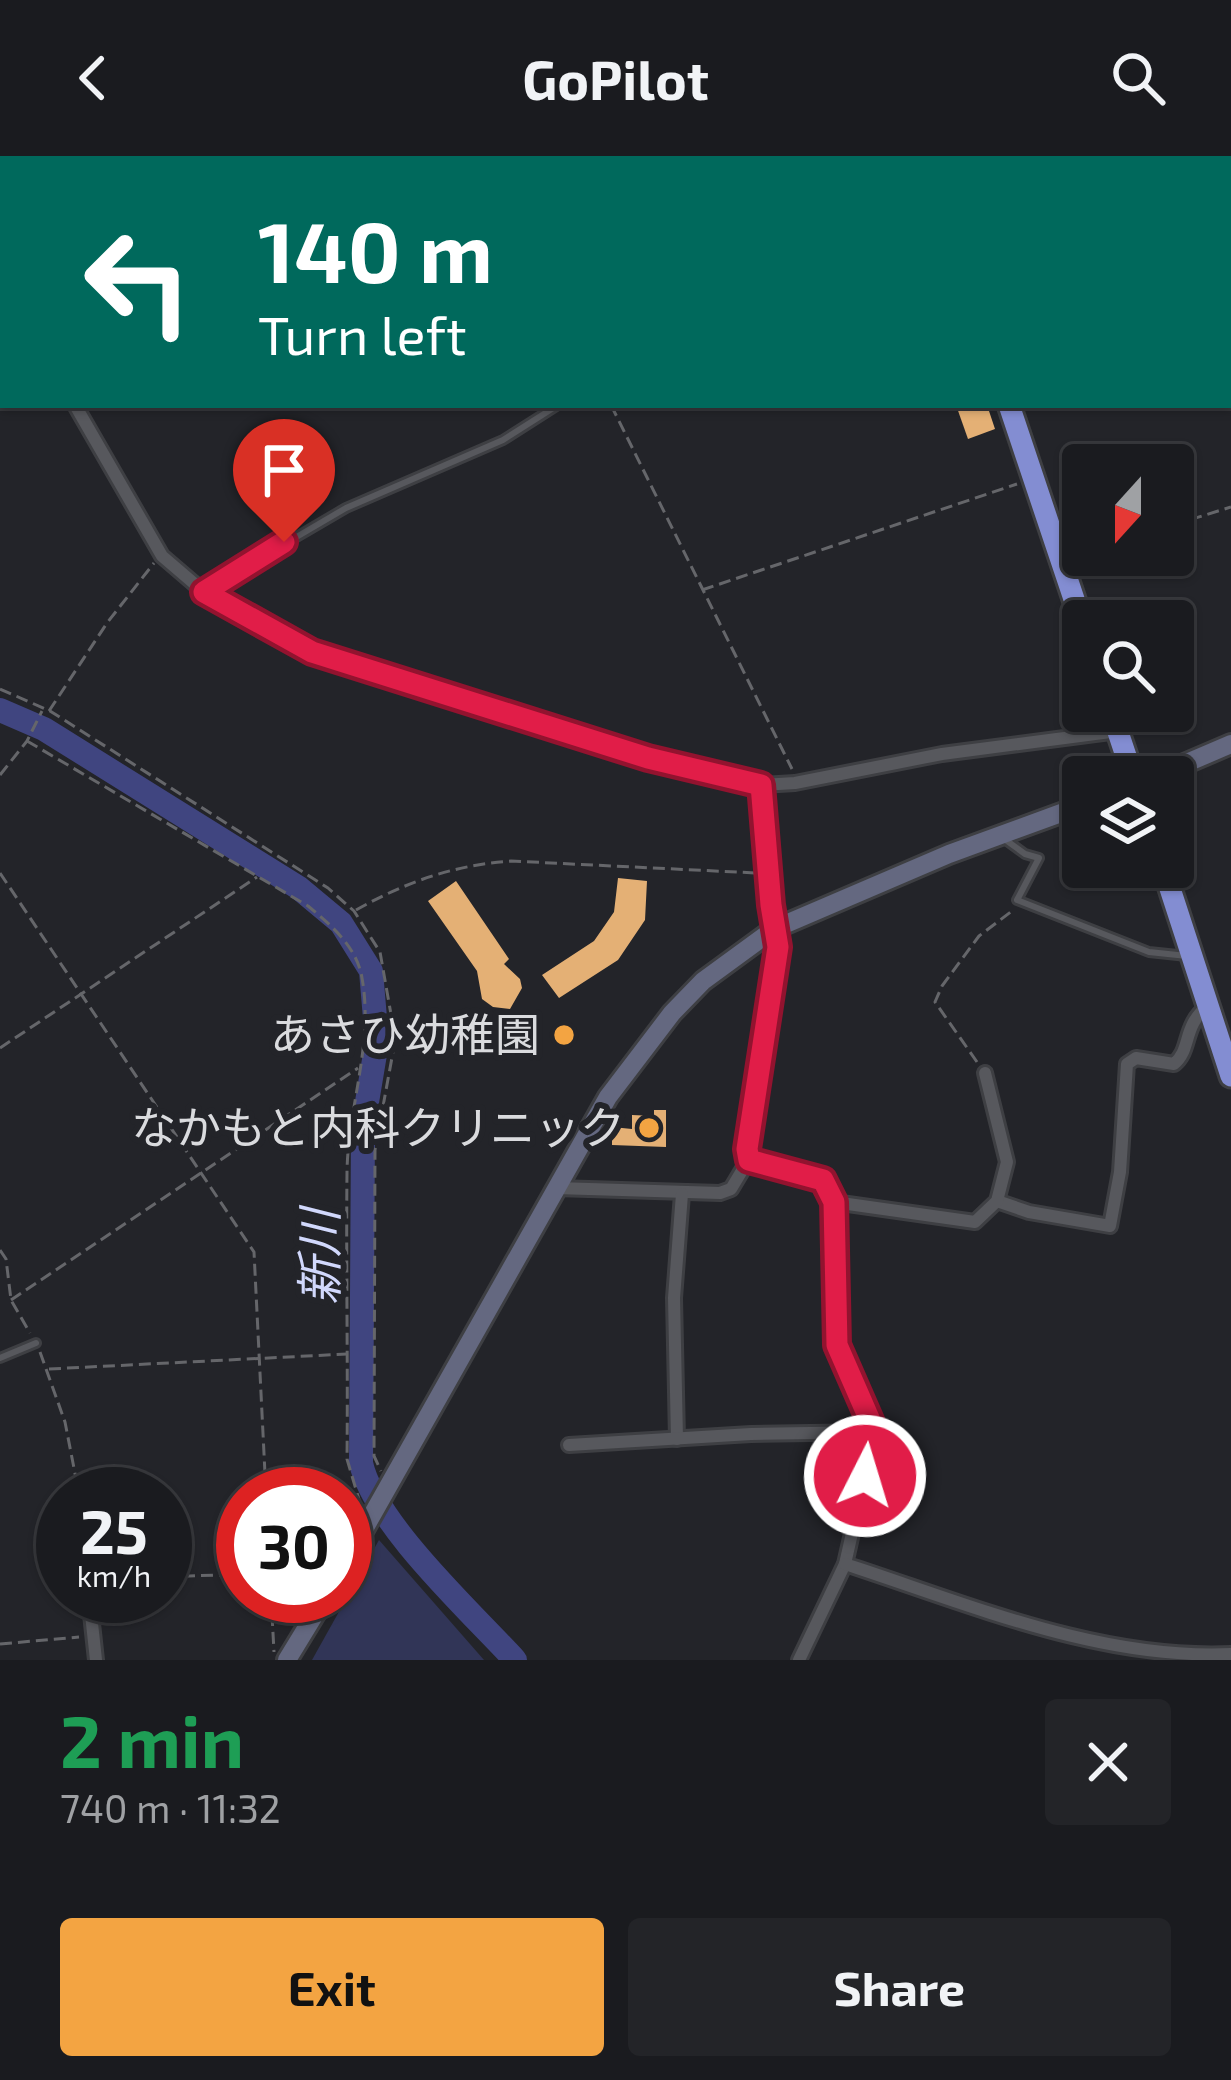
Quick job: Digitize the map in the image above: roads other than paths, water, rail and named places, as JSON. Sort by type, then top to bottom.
[{"type":"highway","points":[[1010,408],[1074,600]]},
{"type":"highway","points":[[1170,888],[1231,1076]]},
{"type":"street","points":[[77,408],[162,556],[204,592],[312,652],[648,758],[761,785],[795,783],[1062,731]]},
{"type":"street","points":[[1194,760],[1231,744]]},
{"type":"street","points":[[556,1188],[645,1188],[682,1194],[731,1189],[749,1160],[778,947],[761,785]]},
{"type":"street","points":[[372,1515],[608,1096],[642,1048],[703,981],[774,929],[1062,814]]},
{"type":"street","points":[[998,1201],[1029,1212],[1110,1226],[1120,1172],[1127,1064],[1136,1058],[1174,1064],[1181,1058],[1189,1027],[1208,1006]]},
{"type":"street","points":[[834,1202],[975,1222],[998,1201],[1007,1162],[985,1073]]},
{"type":"street","points":[[749,1160],[823,1180],[834,1202],[837,1345],[875,1432],[845,1564],[799,1660]]},
{"type":"street","points":[[677,1439],[674,1298],[682,1194]]},
{"type":"street","points":[[568,1445],[875,1432]]},
{"type":"street","points":[[845,1564],[1072,1638],[1163,1654],[1231,1654]]},
{"type":"street","points":[[92,1623],[96,1660]]},
{"type":"street","points":[[287,1660],[310,1623]]},
{"type":"lane","points":[[204,592],[346,508],[503,440],[553,408]]},
{"type":"lane","points":[[1000,836],[1024,854],[1039,858],[1017,900],[1149,952],[1191,956]]},
{"type":"lane","points":[[0,1358],[36,1343]]},
{"type":"waterway","name":"新川","points":[[0,710],[44,729],[299,888],[341,923],[371,971],[377,1042],[363,1126],[361,1463],[384,1512],[404,1539],[515,1660]]},
{"type":"place","name":"あさひ幼稚園","points":[[564,1035]]},
{"type":"place","name":"なかもと内科クリニック","points":[[649,1128]]}]
